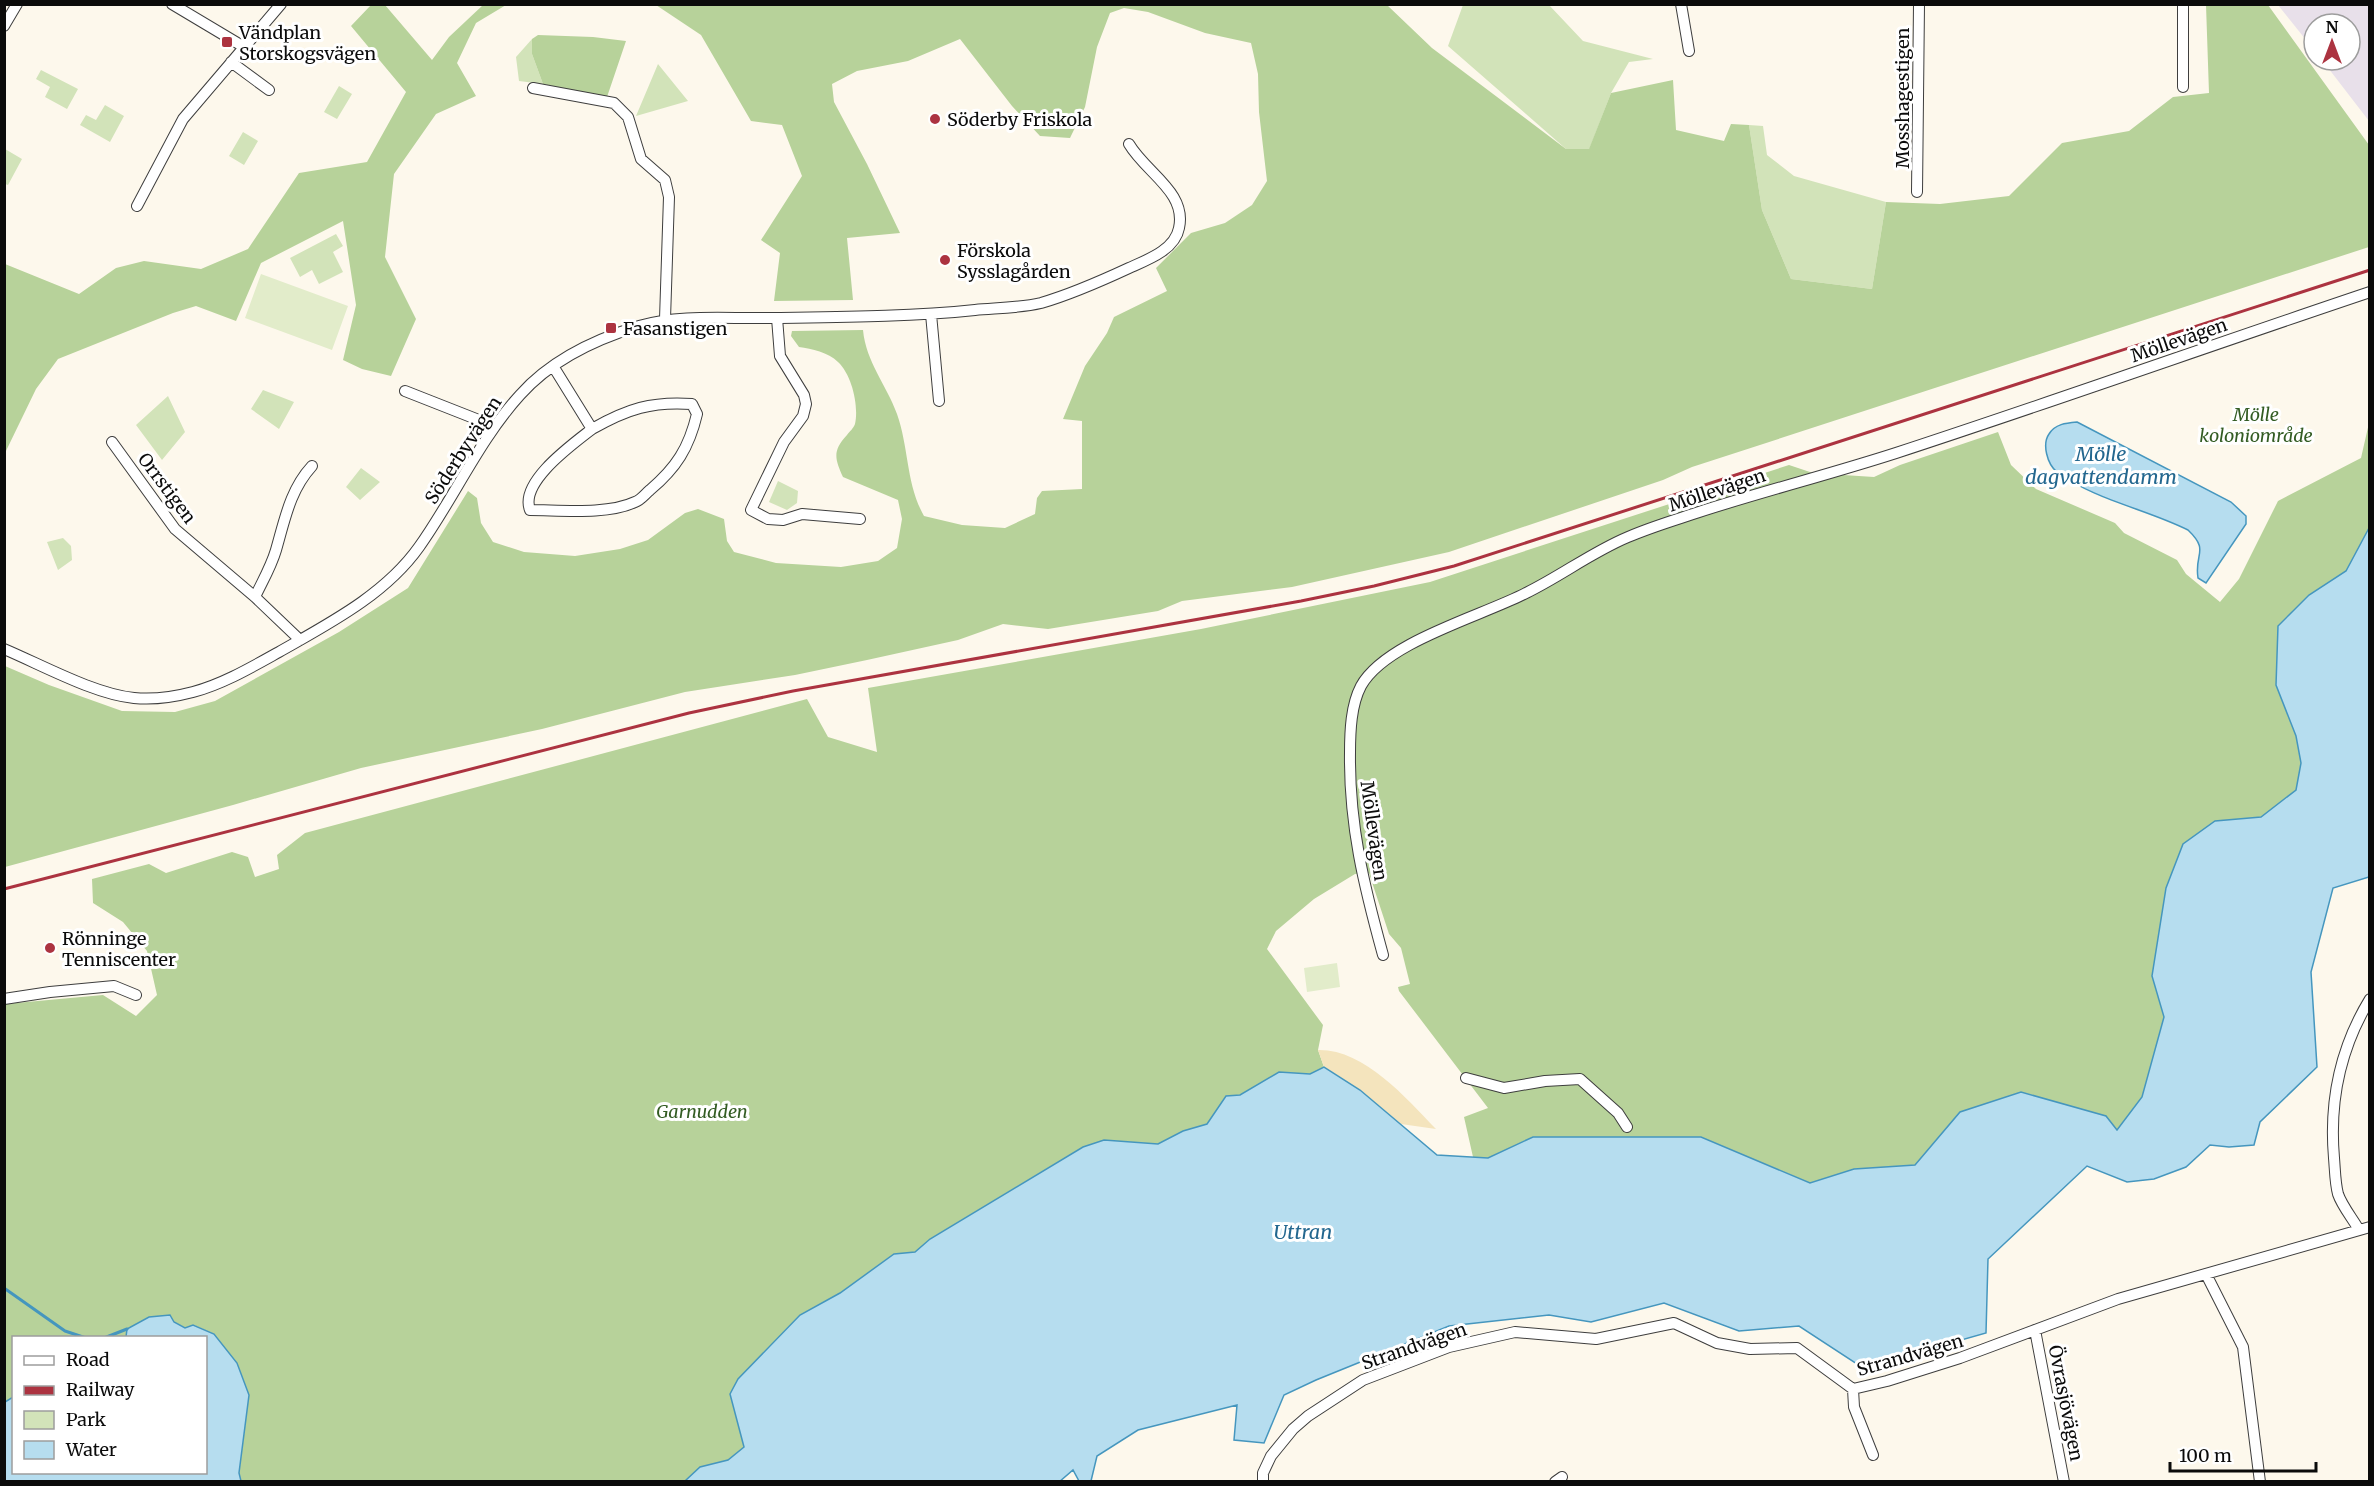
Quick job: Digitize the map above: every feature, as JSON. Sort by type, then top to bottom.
[{"type":"street","points":[[4,26],[17,4]]},
{"type":"street","points":[[172,4],[244,47]]},
{"type":"street","points":[[137,206],[183,120],[281,4]]},
{"type":"street","points":[[1681,4],[1689,51]]},
{"type":"street","name":"Mosshagestigen","points":[[1917,192],[1919,4]]},
{"type":"street","points":[[2183,4],[2183,87]]},
{"type":"street","points":[[231,62],[269,90]]},
{"type":"street","points":[[533,88],[614,103],[628,117],[641,159],[665,180],[669,197],[665,319]]},
{"type":"street","name":"Söderbyvägen","points":[[4,649],[100,689],[133,698],[160,698],[210,686],[257,664],[300,640],[353,608],[390,579],[416,551],[454,495],[494,426],[520,394],[553,366],[593,343],[665,319],[931,314],[1030,304],[1090,286],[1157,255],[1176,236],[1179,228],[1179,212],[1172,190],[1139,160],[1129,144]]},
{"type":"street","name":"Möllevägen","points":[[1383,955],[1362,874],[1349,796],[1350,734],[1359,688],[1389,656],[1527,593],[1599,550],[1629,536],[1774,488],[1862,464],[2008,416],[2370,292]]},
{"type":"street","points":[[931,314],[939,401]]},
{"type":"street","points":[[777,318],[780,356],[804,395],[806,404],[803,416],[784,442],[752,510],[768,519],[783,520],[802,514],[860,519]]},
{"type":"street","points":[[553,366],[592,429]]},
{"type":"street","points":[[405,391],[494,426]]},
{"type":"street","points":[[666,402],[692,404],[697,414],[688,446],[678,462],[636,502],[593,509],[530,510],[527,504],[532,488],[543,472],[592,429],[614,416],[640,406],[666,402]]},
{"type":"street","name":"Orrstigen","points":[[112,442],[175,530],[255,597],[300,640]]},
{"type":"street","points":[[255,597],[276,552],[290,500],[302,477],[312,466]]},
{"type":"street","points":[[4,999],[114,986],[131,990]]},
{"type":"street","points":[[2364,1228],[2338,1196],[2332,1106],[2345,1048],[2355,1023],[2370,999]]},
{"type":"street","points":[[1466,1078],[1504,1088],[1580,1078],[1618,1113],[1627,1127]]},
{"type":"street","name":"Strandvägen","points":[[1263,1482],[1263,1473],[1271,1456],[1293,1429],[1308,1416],[1363,1380],[1449,1347],[1515,1332],[1596,1339],[1674,1323],[1717,1343],[1750,1349],[1797,1348],[1853,1389],[1960,1358],[2118,1299],[2364,1228]]},
{"type":"street","points":[[2206,1274],[2243,1347],[2260,1482]]},
{"type":"street","name":"Övrasjövägen","points":[[2035,1330],[2064,1482]]},
{"type":"street","points":[[1853,1389],[1854,1407],[1873,1455]]},
{"type":"shaded area","points":[[2278,5],[2369,5],[2369,121],[2331,72],[2362,72],[2362,12],[2302,12],[2302,35]]},
{"type":"green space","points":[[371,5],[385,5],[432,60],[449,37],[483,5],[506,5],[476,23],[457,63],[476,96],[436,114],[394,174],[385,257],[416,319],[391,376],[362,369],[343,360],[356,305],[343,221],[261,263],[236,321],[196,306],[58,359],[36,389],[5,453],[5,264],[79,294],[116,268],[144,261],[201,269],[248,249],[299,173],[367,162],[406,92],[351,26]]},
{"type":"green space","points":[[656,5],[1387,5],[1432,48],[1566,149],[1589,149],[1611,93],[1673,80],[1676,130],[1724,141],[1731,124],[1749,125],[1762,210],[1791,279],[1872,289],[1886,202],[1940,204],[2009,196],[2062,143],[2129,131],[2173,97],[2209,93],[2206,5],[2268,5],[2302,52],[2302,72],[2316,72],[2369,145],[2369,247],[1692,467],[1663,480],[1449,552],[1292,587],[1182,601],[1158,611],[1048,629],[1003,624],[958,640],[867,660],[795,675],[685,692],[542,729],[361,768],[5,867],[5,666],[49,685],[122,711],[175,712],[215,701],[339,632],[408,588],[468,491],[477,498],[481,523],[493,542],[524,552],[575,556],[620,549],[648,540],[685,513],[698,509],[724,519],[727,541],[734,552],[776,563],[841,567],[878,561],[897,548],[902,519],[898,500],[843,477],[836,455],[842,441],[855,424],[856,409],[851,383],[843,368],[830,356],[799,347],[791,336],[792,331],[863,330],[872,363],[897,414],[914,491],[924,516],[962,525],[1005,528],[1035,514],[1037,498],[1042,491],[1082,489],[1082,421],[1063,419],[1085,366],[1107,333],[1114,317],[1167,291],[1156,268],[1191,233],[1225,223],[1252,205],[1267,181],[1259,112],[1258,74],[1251,43],[1205,33],[1148,12],[1124,8],[1110,13],[1097,47],[1085,107],[1070,138],[1040,136],[1012,106],[960,39],[908,61],[857,71],[832,84],[834,102],[900,233],[847,238],[853,300],[774,301],[780,253],[761,240],[802,176],[782,125],[751,121],[701,35]]},
{"type":"green space","points":[[1463,5],[1549,5],[1583,41],[1653,59],[1629,62],[1611,93],[1589,150],[1566,149],[1448,46]]},
{"type":"green space","points":[[538,35],[626,41],[607,97],[543,84],[532,54],[532,39]]},
{"type":"green space","points":[[532,39],[532,54],[543,84],[519,81],[516,57]]},
{"type":"green space","points":[[658,64],[688,101],[636,116]]},
{"type":"green space","points":[[41,70],[78,89],[67,109],[45,97],[50,87],[36,79]]},
{"type":"green space","points":[[339,86],[352,94],[337,119],[324,112]]},
{"type":"green space","points":[[105,105],[124,116],[110,142],[80,125],[86,115],[96,120]]},
{"type":"green space","points":[[1749,125],[1763,126],[1767,155],[1794,176],[1886,202],[1872,289],[1791,279],[1762,210]]},
{"type":"green space","points":[[243,132],[258,141],[244,165],[229,156]]},
{"type":"green space","points":[[5,149],[22,159],[8,185],[5,184]]},
{"type":"green space","points":[[336,234],[343,246],[333,252],[343,272],[319,284],[312,270],[300,277],[290,258]]},
{"type":"green space","points":[[261,274],[348,306],[332,350],[245,318]]},
{"type":"green space","points":[[263,390],[294,402],[279,429],[251,409]]},
{"type":"green space","points":[[168,396],[185,432],[162,460],[136,425]]},
{"type":"green space","name":"Garnudden","points":[[2369,423],[2369,528],[2346,571],[2309,595],[2276,685],[2296,736],[2301,763],[2296,790],[2261,817],[2215,821],[2152,976],[2164,1017],[2142,1097],[2117,1130],[1960,1112],[1915,1165],[1854,1169],[1810,1183],[1701,1137],[1533,1137],[1488,1158],[1473,1157],[1464,1117],[1488,1108],[1399,991],[1398,987],[1410,984],[1401,948],[1389,934],[1369,873],[1355,874],[1314,899],[1276,931],[1267,949],[1323,1025],[1318,1050],[1324,1067],[1310,1074],[1279,1072],[1240,1095],[1226,1096],[1208,1124],[1183,1131],[1158,1144],[1104,1140],[1083,1147],[930,1239],[915,1252],[894,1254],[840,1293],[800,1315],[738,1379],[730,1394],[744,1447],[728,1460],[700,1467],[685,1481],[241,1481],[239,1473],[249,1395],[214,1334],[194,1325],[186,1328],[174,1322],[128,1329],[126,1336],[12,1336],[12,1398],[5,1402],[5,1004],[103,995],[136,1016],[157,995],[147,951],[123,922],[93,903],[92,879],[149,864],[166,873],[232,852],[248,857],[255,877],[279,869],[277,855],[305,833],[807,699],[828,737],[877,752],[868,688],[1201,629],[1430,582],[1789,465],[1813,473],[1874,477],[1900,465],[1998,432],[2011,465],[2036,489],[2115,523],[2124,533],[2177,560],[2186,574],[2220,602],[2239,579],[2278,501],[2361,458]]},
{"type":"green space","points":[[361,468],[380,482],[360,500],[346,487]]},
{"type":"green space","points":[[778,481],[798,491],[797,503],[787,510],[769,502]]},
{"type":"green space","points":[[63,538],[71,546],[72,560],[58,570],[47,542]]},
{"type":"green space","points":[[1337,963],[1340,987],[1307,992],[1304,968]]},
{"type":"sand","points":[[1318,1050],[1351,1057],[1367,1066],[1383,1077],[1436,1129],[1401,1124],[1360,1090],[1324,1067]]},
{"type":"water","name":"Mölle dagvattendamm","points":[[2077,422],[2231,502],[2246,516],[2246,524],[2206,583],[2198,578],[2200,548],[2195,537],[2188,530],[2088,490],[2053,468],[2046,448],[2049,434],[2058,426]]},
{"type":"water","name":"Uttran","points":[[2369,528],[2369,877],[2333,888],[2311,972],[2317,1067],[2260,1122],[2254,1145],[2229,1147],[2210,1145],[2186,1167],[2154,1179],[2127,1182],[2087,1166],[1988,1259],[1986,1333],[1863,1368],[1799,1326],[1739,1331],[1664,1303],[1591,1322],[1549,1315],[1449,1326],[1284,1395],[1264,1443],[1234,1440],[1237,1405],[1138,1430],[1097,1456],[1091,1481],[1079,1481],[1073,1470],[1059,1482],[685,1481],[700,1467],[728,1460],[744,1447],[730,1394],[738,1379],[800,1315],[840,1293],[894,1254],[915,1252],[930,1239],[1083,1147],[1104,1140],[1158,1144],[1183,1131],[1207,1124],[1226,1096],[1240,1095],[1279,1072],[1310,1074],[1324,1067],[1360,1090],[1437,1155],[1488,1158],[1533,1137],[1701,1137],[1810,1183],[1854,1169],[1915,1165],[1960,1112],[2021,1092],[2106,1116],[2117,1130],[2142,1097],[2164,1017],[2152,976],[2166,888],[2183,844],[2215,821],[2261,817],[2296,790],[2301,763],[2296,736],[2276,685],[2278,626],[2309,595],[2346,571]]},
{"type":"water","points":[[170,1315],[174,1322],[185,1328],[193,1325],[214,1334],[237,1363],[249,1395],[239,1473],[241,1481],[5,1481],[5,1402],[12,1398],[12,1474],[207,1474],[207,1336],[126,1336],[127,1329],[149,1317]]},
{"type":"waterway","points":[[4,1288],[65,1331],[80,1336]]},
{"type":"waterway","points":[[109,1336],[127,1329]]},
{"type":"railway","points":[[4,889],[689,713],[793,691],[1301,601],[1454,566],[2370,270]]},
{"type":"place","name":"Vändplan Storskogsvägen","points":[[227,42]]},
{"type":"place","name":"Söderby Friskola","points":[[935,119]]},
{"type":"place","name":"Förskola Sysslagården","points":[[945,260]]},
{"type":"place","name":"Fasanstigen","points":[[611,328]]},
{"type":"place","name":"Rönninge Tenniscenter","points":[[50,948]]},
{"type":"park label","name":"Mölle koloniområde","points":[[2256,424]]}]
